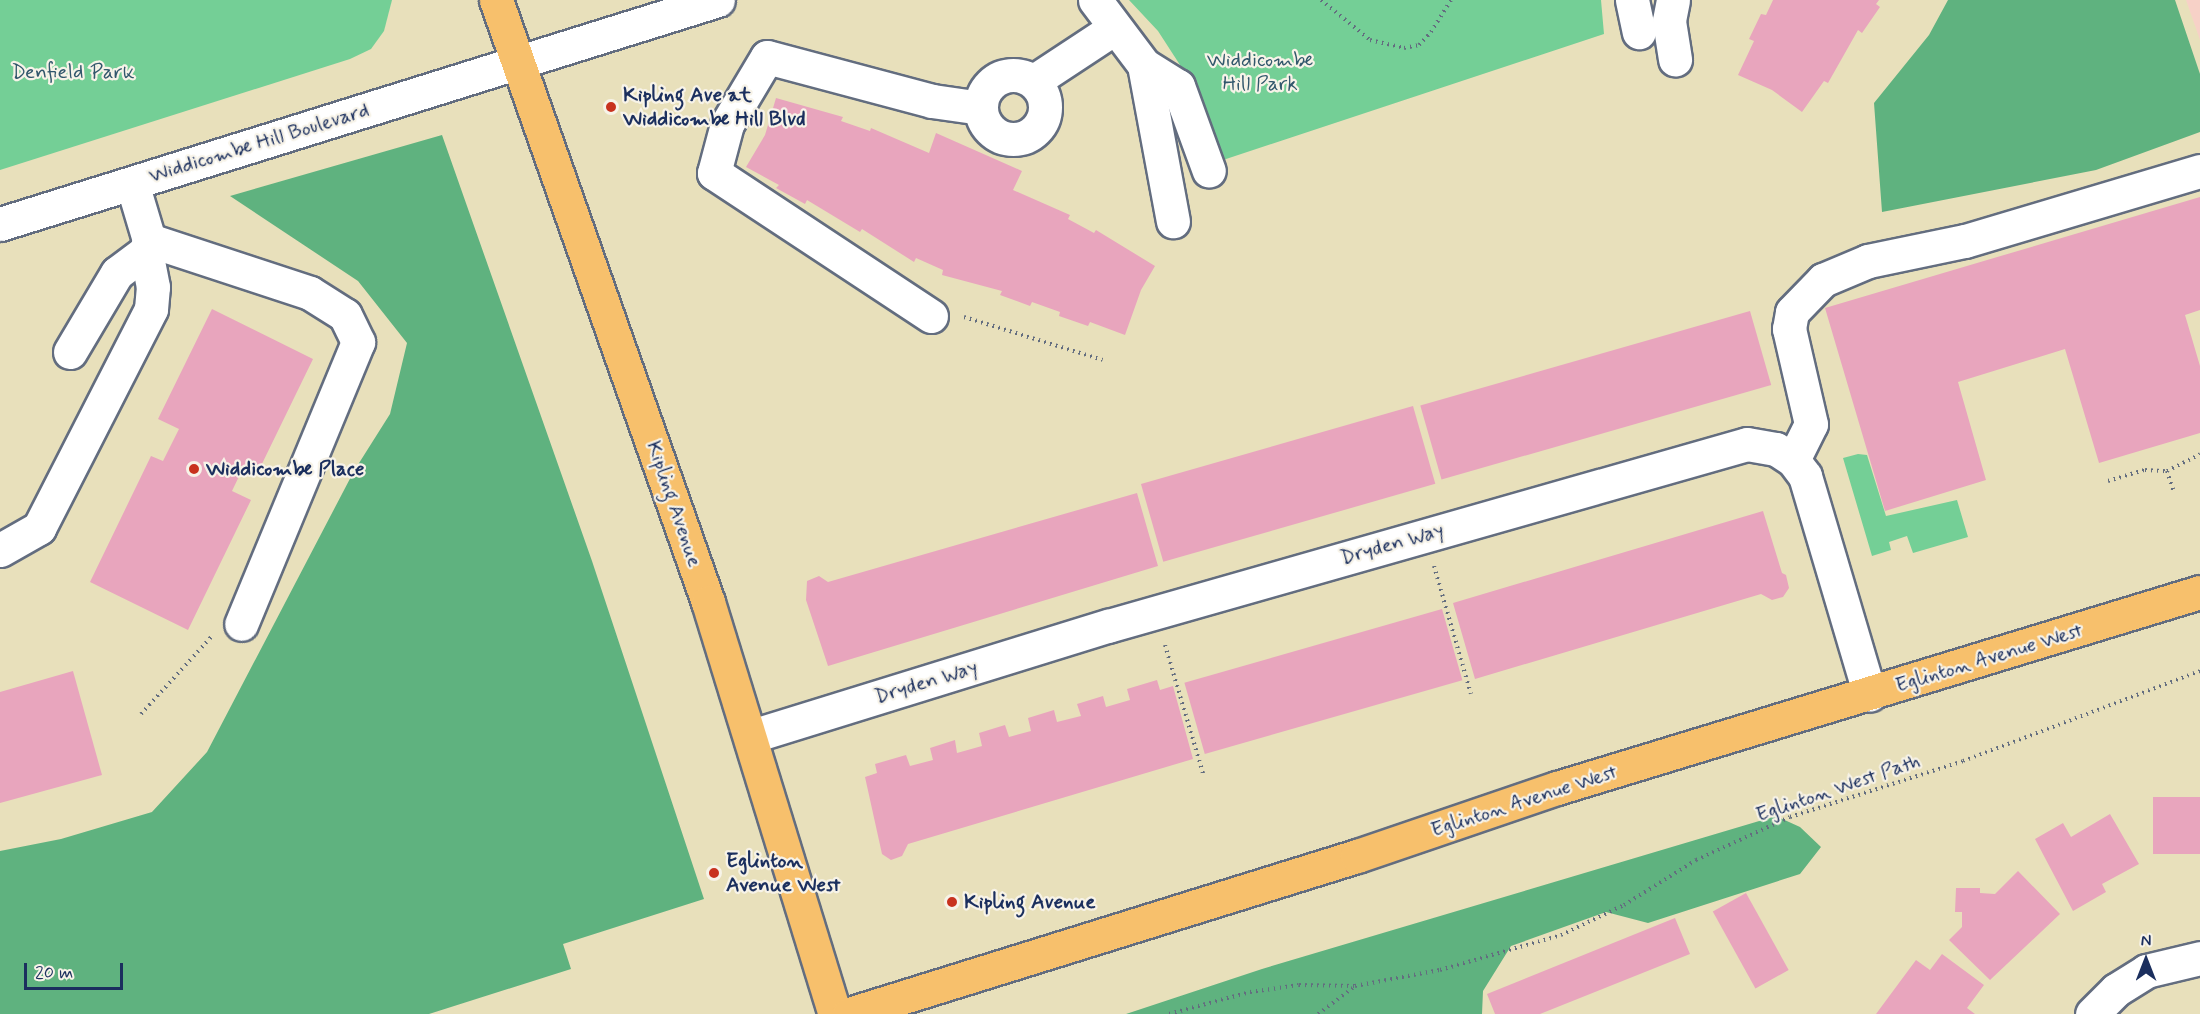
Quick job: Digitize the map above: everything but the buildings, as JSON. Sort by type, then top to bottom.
[{"type":"main road","name":"Kipling Avenue","points":[[496,0],[752,736],[835,1014]]},
{"type":"main road","name":"Eglinton Avenue West","points":[[849,1014],[1346,860],[1557,788],[1870,695],[2200,592]]},
{"type":"street","name":"Widdicombe Hill Boulevard","points":[[0,225],[718,0]]},
{"type":"street","points":[[1095,0],[1113,29],[1144,65],[1178,86],[1209,171]]},
{"type":"street","points":[[1632,0],[1639,32]]},
{"type":"street","points":[[1673,0],[1670,21],[1675,60]]},
{"type":"street","points":[[1034,81],[1113,29]]},
{"type":"street","points":[[931,316],[714,172],[728,124],[767,57],[932,101],[981,108]]},
{"type":"street","points":[[1144,65],[1173,221]]},
{"type":"street","points":[[1017,74],[1034,81],[1046,101],[1046,113],[1033,132],[1023,138],[1000,136],[990,130],[981,108],[985,90],[998,77],[1017,74]]},
{"type":"street","points":[[1870,695],[1811,492],[1793,460],[1811,424],[1789,328],[1792,312],[1822,280],[1868,261],[1965,241],[2200,171]]},
{"type":"street","points":[[0,550],[39,528],[151,309],[153,287],[147,245],[132,183]]},
{"type":"street","points":[[70,352],[117,273],[147,245]]},
{"type":"street","points":[[147,245],[310,293],[345,315],[358,342],[241,624]]},
{"type":"street","name":"Dryden Way","points":[[752,736],[1156,612],[1738,445],[1767,446],[1793,460]]},
{"type":"street","points":[[2092,1014],[2116,990],[2146,971],[2200,958]]},
{"type":"path","points":[[1321,0],[1370,40],[1404,48],[1419,45],[1431,33],[1451,0]]},
{"type":"path","points":[[931,316],[971,318],[1103,360]]},
{"type":"path","points":[[2108,481],[2145,470],[2167,471],[2200,454]]},
{"type":"path","points":[[2167,471],[2174,493]]},
{"type":"path","points":[[1425,534],[1471,694]]},
{"type":"path","points":[[1156,612],[1203,773]]},
{"type":"path","points":[[141,714],[219,628],[241,624]]},
{"type":"path","name":"Eglinton West Path","points":[[1169,1014],[1250,992],[1299,986],[1355,986],[1440,970],[1561,935],[1624,905],[1696,860],[1790,817],[1963,761],[2200,671]]},
{"type":"path","name":"Eglinton West Path","points":[[1318,1014],[1355,986]]},
{"type":"shaded area","points":[[2186,0],[2200,0],[2200,40]]},
{"type":"green space","name":"Denfield Park","points":[[0,0],[392,0],[384,31],[371,49],[350,59],[0,170]]},
{"type":"green space","name":"Widdicombe Hill Park","points":[[1129,0],[1601,0],[1604,34],[1211,164],[1180,65],[1158,31]]},
{"type":"green space","points":[[1948,0],[2175,0],[2200,74],[2200,132],[2096,170],[1882,212],[1874,103],[1929,35]]},
{"type":"green space","points":[[442,135],[592,561],[704,899],[563,944],[571,969],[429,1014],[0,1014],[0,851],[61,839],[152,812],[207,752],[354,471],[390,414],[407,343],[358,281],[230,196]]},
{"type":"green space","points":[[1858,454],[1867,455],[1886,516],[1957,500],[1968,537],[1913,553],[1907,536],[1889,542],[1891,550],[1872,556],[1843,458]]},
{"type":"green space","points":[[1776,816],[1800,827],[1821,847],[1800,874],[1648,923],[1606,912],[1511,946],[1483,991],[1482,1014],[1126,1014],[1262,969]]},
{"type":"place","name":"Kipling Ave at Widdicombe Hill Blvd","points":[[611,107]]},
{"type":"place","name":"Widdicombe Place","points":[[194,469]]},
{"type":"place","name":"Eglinton Avenue West","points":[[714,873]]},
{"type":"place","name":"Kipling Avenue","points":[[952,902]]}]
